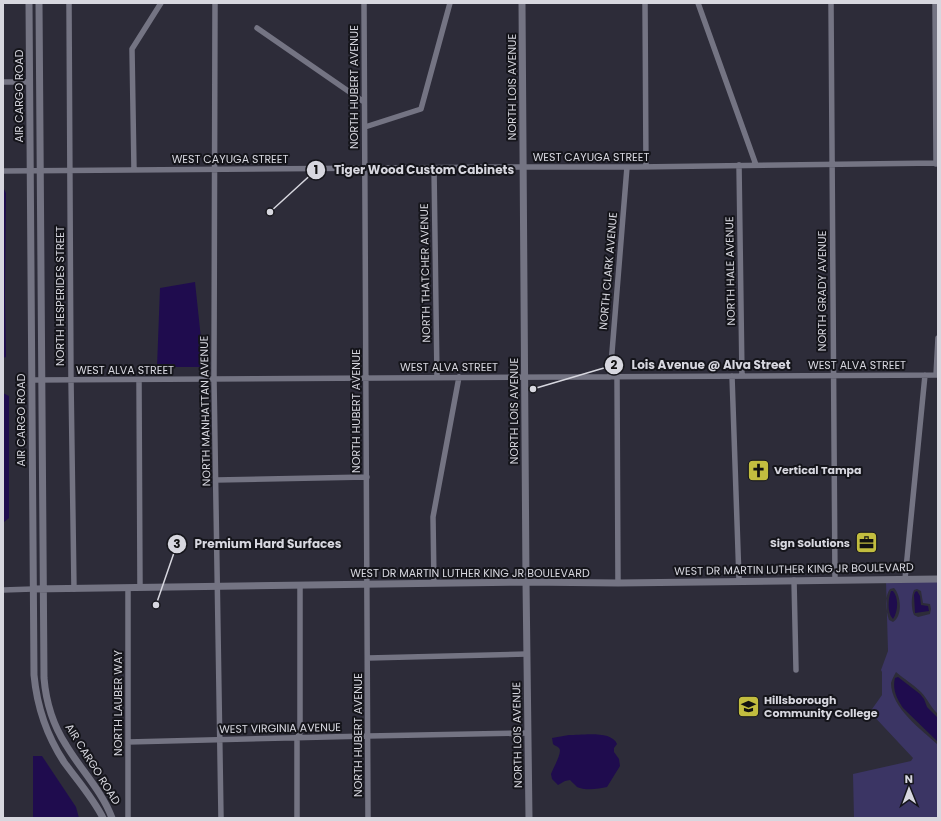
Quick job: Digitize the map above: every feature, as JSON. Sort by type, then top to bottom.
[{"type":"street","name":"AIR CARGO ROAD","points":[[29,3],[33,665],[38,704],[43,721],[54,746],[103,818]]},
{"type":"street","name":"AIR CARGO ROAD","points":[[40,3],[41,380],[44,678],[50,708],[56,726],[65,744],[97,789],[112,818]]},
{"type":"street","name":"NORTH HESPERIDES STREET","points":[[69,3],[71,380],[74,589]]},
{"type":"street","points":[[134,170],[132,49],[161,3]]},
{"type":"street","name":"NORTH MANHATTAN AVENUE","points":[[215,3],[214,379],[221,818]]},
{"type":"street","name":"NORTH HUBERT AVENUE","points":[[364,3],[368,818]]},
{"type":"street","points":[[365,127],[421,109],[450,3]]},
{"type":"street","name":"NORTH LOIS AVENUE","points":[[522,3],[524,377],[529,818]]},
{"type":"street","points":[[645,3],[646,167]]},
{"type":"street","points":[[698,3],[756,165]]},
{"type":"street","name":"NORTH GRADY AVENUE","points":[[832,3],[835,580]]},
{"type":"street","points":[[935,3],[937,163]]},
{"type":"street","points":[[257,28],[364,102]]},
{"type":"street","points":[[3,82],[29,82]]},
{"type":"street","name":"WEST CAYUGA STREET","points":[[3,171],[646,167],[937,163]]},
{"type":"street","name":"NORTH HALE AVENUE","points":[[739,165],[742,376]]},
{"type":"street","name":"NORTH CLARK AVENUE","points":[[610,377],[627,167]]},
{"type":"street","name":"NORTH THATCHER AVENUE","points":[[434,168],[437,377]]},
{"type":"street","points":[[937,375],[938,338]]},
{"type":"street","points":[[905,579],[925,375]]},
{"type":"street","name":"WEST ALVA STREET","points":[[32,380],[937,375]]},
{"type":"street","points":[[617,376],[618,583]]},
{"type":"street","points":[[732,376],[739,580]]},
{"type":"street","points":[[434,583],[433,517],[459,377]]},
{"type":"street","points":[[139,380],[140,587]]},
{"type":"street","points":[[216,480],[367,477]]},
{"type":"street","name":"WEST DR MARTIN LUTHER KING JR BOULEVARD","points":[[3,590],[434,583],[618,583],[938,578]]},
{"type":"street","points":[[794,580],[796,670]]},
{"type":"street","points":[[298,818],[297,738],[300,733],[300,586]]},
{"type":"street","name":"NORTH LAUBER WAY","points":[[128,588],[128,818]]},
{"type":"street","points":[[368,658],[527,654]]},
{"type":"street","name":"WEST VIRGINIA AVENUE","points":[[128,742],[528,733]]},
{"type":"shaded area","points":[[3,187],[6,193],[6,357],[3,358]]},
{"type":"shaded area","points":[[195,282],[204,367],[157,367],[160,288]]},
{"type":"shaded area","points":[[3,393],[9,396],[9,518],[4,522],[3,522]]},
{"type":"shaded area","points":[[886,582],[938,582],[938,714],[915,686],[896,672],[891,683],[892,692],[896,701],[908,718],[938,745],[938,818],[854,818],[853,774],[911,761],[913,758],[870,712],[882,695],[881,670],[888,651],[887,611],[889,620],[893,622],[900,610],[898,595],[894,588],[890,589],[886,599]],"holes":[[[917,589],[921,591],[923,603],[930,604],[930,614],[918,617],[914,615],[912,609],[912,599],[914,590]]]},
{"type":"shaded area","points":[[891,591],[895,594],[897,601],[896,613],[893,619],[889,606]]},
{"type":"shaded area","points":[[917,591],[920,596],[921,605],[928,606],[929,611],[915,613],[914,595]]},
{"type":"shaded area","points":[[898,677],[920,694],[927,707],[938,718],[938,742],[901,705],[894,686],[895,678]]},
{"type":"shaded area","points":[[569,735],[603,735],[614,740],[617,744],[614,748],[614,752],[619,759],[620,766],[607,787],[584,789],[577,787],[570,780],[558,785],[552,779],[551,774],[560,750],[553,744],[552,738]]},
{"type":"shaded area","points":[[33,756],[42,756],[76,807],[79,818],[33,818]]},
{"type":"place","name":"Tiger Wood Custom Cabinets","points":[[270,212]]},
{"type":"place","name":"Lois Avenue @ Alva Street","points":[[533,389]]},
{"type":"place","name":"Vertical Tampa","points":[[759,470]]},
{"type":"place","name":"Sign Solutions","points":[[866,543]]},
{"type":"place","name":"Premium Hard Surfaces","points":[[156,605]]},
{"type":"place","name":"Hillsborough Community College","points":[[749,706]]}]
